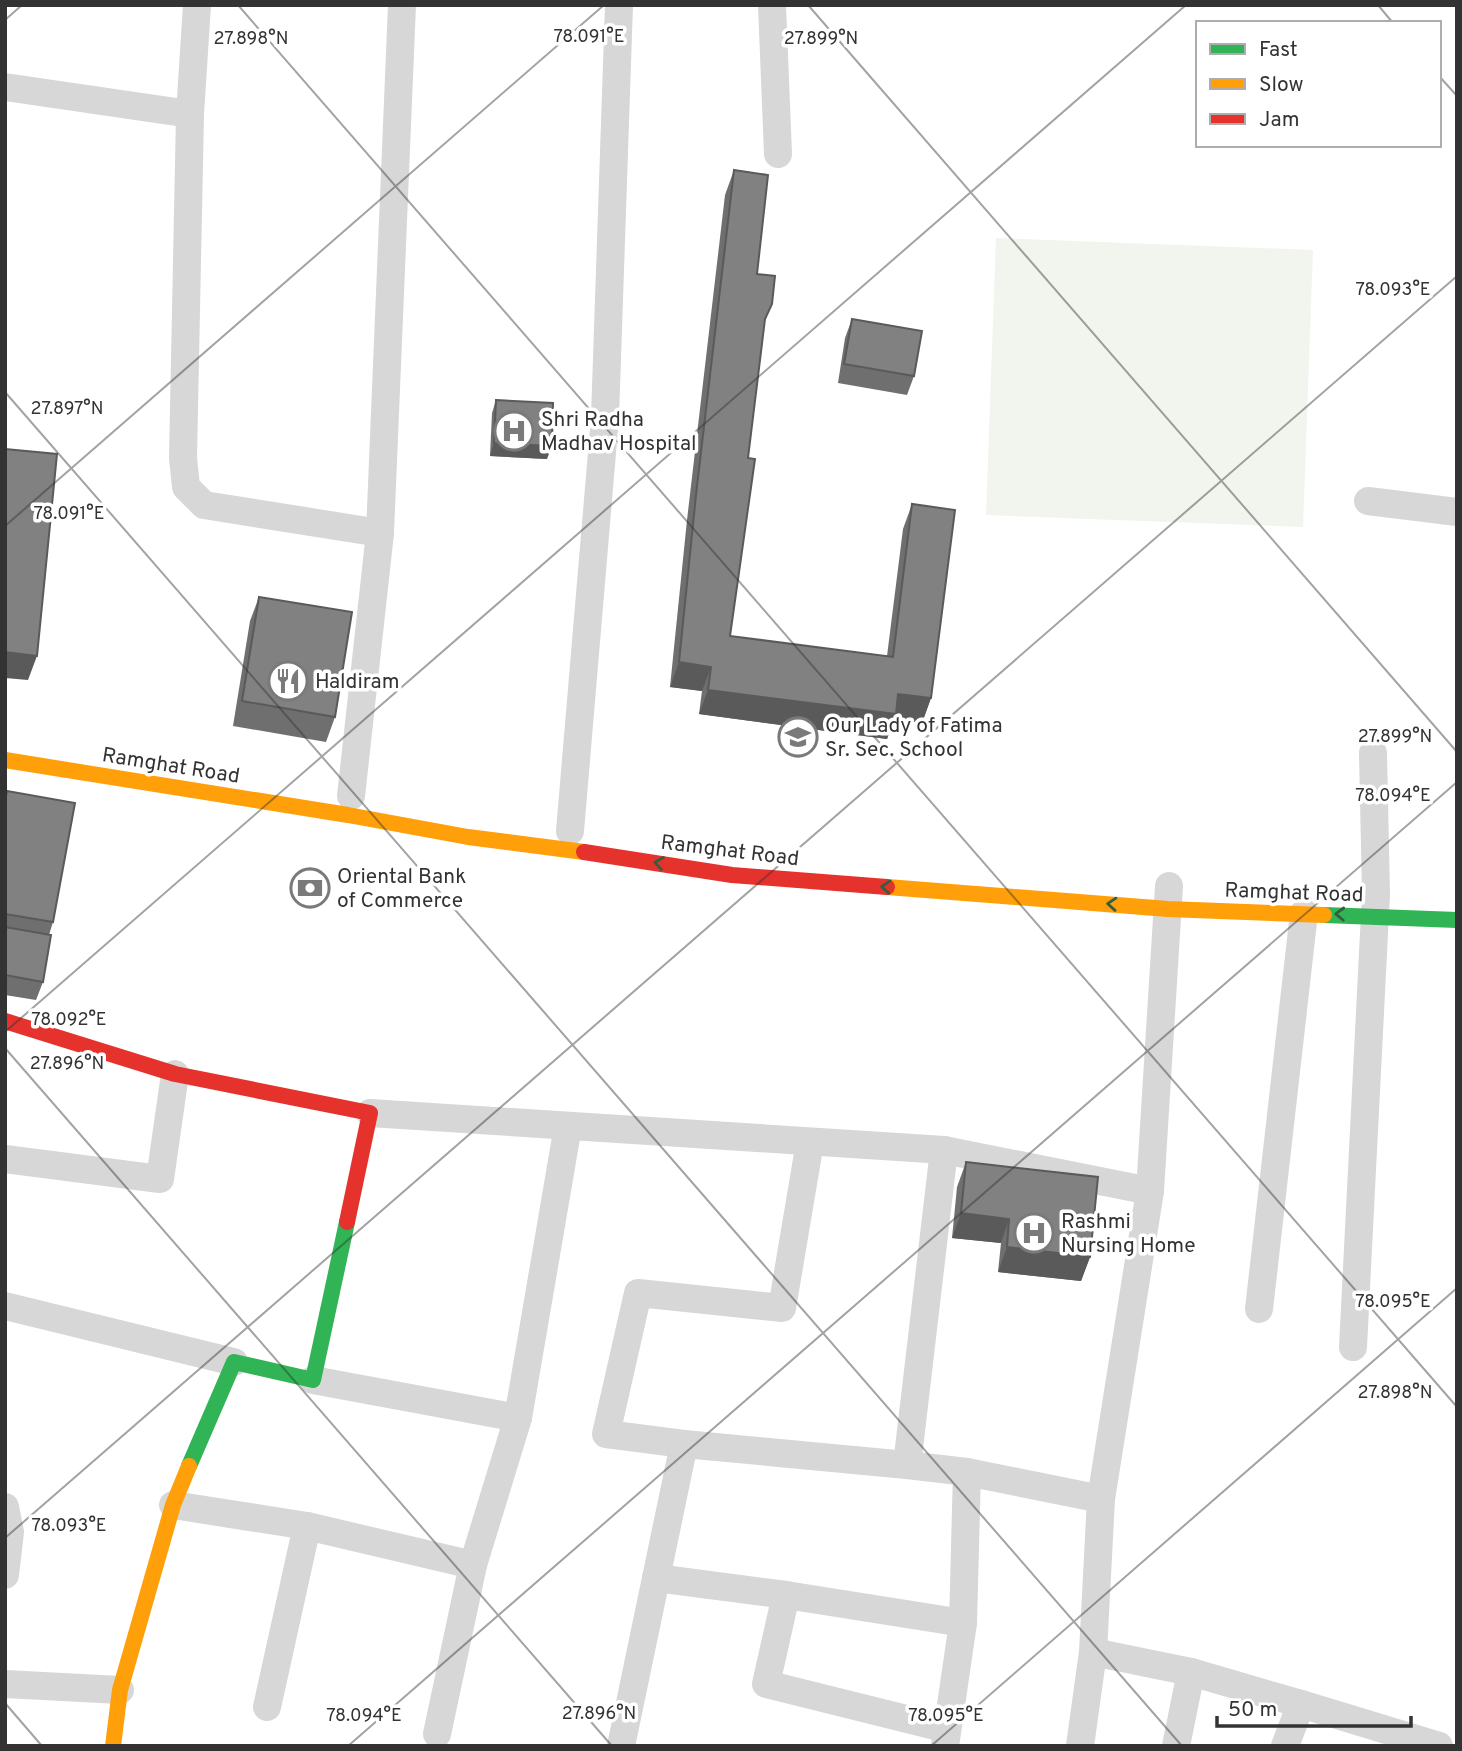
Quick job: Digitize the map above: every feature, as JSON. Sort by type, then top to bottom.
[{"type":"main road","name":"Ramghat Road","points":[[6,765],[732,875],[1169,892],[1304,913],[1376,899],[1457,920]]},
{"type":"main road","points":[[5,1021],[175,1074],[370,1113],[313,1380],[234,1363],[173,1505],[120,1690],[113,1746]]},
{"type":"street","points":[[197,5],[190,114],[183,458],[186,487],[204,505],[380,533]]},
{"type":"street","points":[[351,796],[380,533],[402,5]]},
{"type":"street","points":[[570,831],[605,417],[619,5]]},
{"type":"street","points":[[772,5],[778,154]]},
{"type":"street","points":[[5,87],[190,114]]},
{"type":"street","points":[[1368,501],[1457,512]]},
{"type":"street","points":[[1353,1347],[1376,899],[1373,753]]},
{"type":"street","points":[[1080,1746],[1093,1652],[1101,1499],[1150,1191],[1169,892]]},
{"type":"street","points":[[1259,1309],[1304,913]]},
{"type":"street","points":[[5,1159],[160,1179],[175,1074]]},
{"type":"street","points":[[370,1113],[944,1150],[1150,1191]]},
{"type":"street","points":[[437,1734],[473,1565],[518,1418],[568,1126]]},
{"type":"street","points":[[810,1142],[782,1308],[638,1293],[606,1434],[967,1472],[1101,1499]]},
{"type":"street","points":[[907,1465],[944,1150]]},
{"type":"street","points":[[5,1306],[234,1363]]},
{"type":"street","points":[[313,1380],[518,1418]]},
{"type":"street","points":[[621,1746],[684,1444]]},
{"type":"street","points":[[786,1595],[766,1684],[946,1737],[963,1623],[967,1472]]},
{"type":"street","points":[[173,1505],[307,1526],[473,1565]]},
{"type":"street","points":[[5,1507],[10,1532],[5,1574]]},
{"type":"street","points":[[267,1707],[307,1526]]},
{"type":"street","points":[[656,1578],[963,1623]]},
{"type":"street","points":[[1093,1652],[1191,1671],[1439,1746]]},
{"type":"street","points":[[1176,1746],[1191,1671]]},
{"type":"street","points":[[5,1684],[120,1690]]},
{"type":"street","points":[[1284,1746],[1301,1704]]},
{"type":"shaded area","points":[[996,238],[1313,250],[1303,527],[986,515]]},
{"type":"building","points":[[734,170],[768,175],[757,274],[775,276],[772,304],[765,319],[748,458],[755,459],[730,636],[893,657],[912,504],[955,510],[931,698],[898,694],[896,714],[708,690],[711,667],[679,662]]},
{"type":"building","points":[[852,319],[922,331],[914,376],[844,364]]},
{"type":"building","points":[[496,400],[553,403],[552,446],[494,443]]},
{"type":"building","points":[[5,449],[57,454],[37,656],[5,652]]},
{"type":"building","name":"Haldiram","points":[[259,597],[352,612],[335,717],[242,701]]},
{"type":"building","points":[[7,791],[75,803],[53,922],[5,914]]},
{"type":"building","points":[[5,927],[51,935],[43,982],[5,975]]},
{"type":"building","points":[[966,1162],[1098,1177],[1090,1257],[1007,1247],[1009,1219],[961,1213]]},
{"type":"traffic: fast","points":[[1324,915],[1457,920]]},
{"type":"traffic: fast","points":[[189,1466],[234,1362],[313,1380],[347,1222]]},
{"type":"traffic: slow","points":[[5,760],[468,837],[584,852]]},
{"type":"traffic: slow","points":[[887,887],[1168,909],[1324,915]]},
{"type":"traffic: slow","points":[[113,1746],[120,1690],[173,1505],[189,1466]]},
{"type":"traffic: jam","points":[[584,852],[732,875],[887,887]]},
{"type":"traffic: jam","points":[[5,1021],[175,1074],[370,1113],[347,1222]]},
{"type":"place","name":"Shri Radha Madhav Hospital","points":[[514,431]]},
{"type":"place","name":"Haldiram","points":[[288,681]]},
{"type":"place","name":"Our Lady of Fatima Sr. Sec. School","points":[[798,737]]},
{"type":"place","name":"Oriental Bank of Commerce","points":[[310,888]]},
{"type":"place","name":"Rashmi Nursing Home","points":[[1034,1233]]}]
